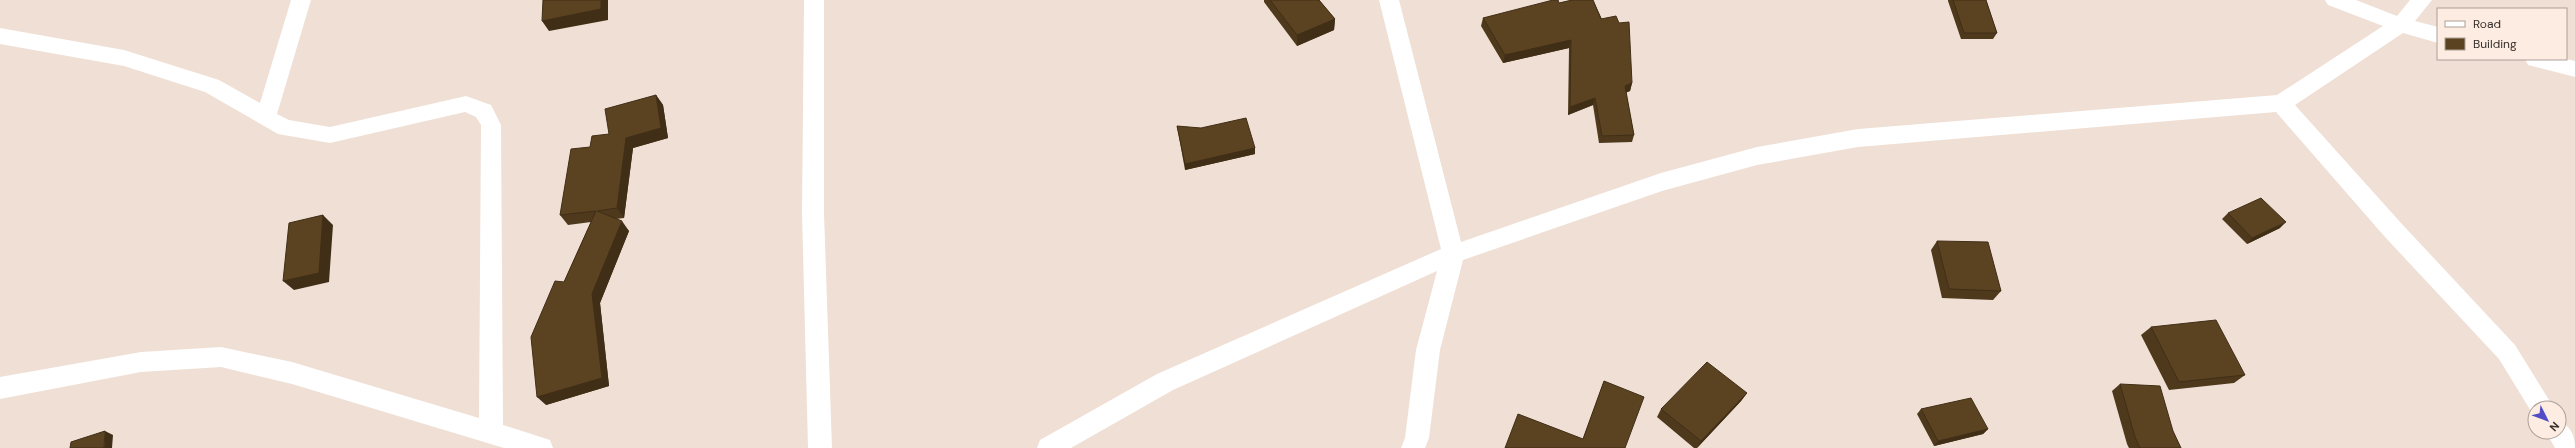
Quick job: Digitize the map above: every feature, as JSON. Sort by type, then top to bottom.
[{"type":"street","points":[[266,117],[301,0]]},
{"type":"street","points":[[814,0],[813,212],[820,448]]},
{"type":"street","points":[[1389,0],[1453,254],[1428,350],[1417,438],[1414,448]]},
{"type":"street","points":[[2335,0],[2400,25],[2437,35]]},
{"type":"street","points":[[1049,448],[1165,382],[1453,254],[1661,182],[1757,156],[1858,138],[2281,103],[2312,85],[2400,25],[2422,0]]},
{"type":"street","points":[[0,36],[124,58],[212,86],[286,128],[330,135],[466,104],[484,111],[491,125],[491,433]]},
{"type":"street","points":[[2539,60],[2575,69]]},
{"type":"street","points":[[2281,103],[2393,230],[2507,352],[2537,400]]},
{"type":"street","points":[[0,388],[142,362],[221,357],[292,373],[541,448]]},
{"type":"building","points":[[543,0],[601,0],[601,9],[542,21]]},
{"type":"building","points":[[1270,0],[1319,0],[1335,19],[1297,35]]},
{"type":"building","points":[[1558,0],[1559,3],[1572,0],[1593,0],[1601,19],[1616,16],[1619,23],[1629,22],[1632,83],[1625,86],[1634,135],[1602,136],[1595,98],[1570,107],[1571,40],[1505,55],[1483,18]]},
{"type":"building","points":[[1953,0],[1986,0],[1997,33],[1964,33]]},
{"type":"building","points":[[656,95],[661,128],[626,138],[617,208],[597,211],[622,221],[592,294],[602,378],[537,397],[531,337],[555,281],[564,282],[596,211],[560,215],[571,149],[590,147],[592,136],[609,134],[605,109]]},
{"type":"building","points":[[1246,118],[1255,148],[1185,164],[1177,126],[1201,128]]},
{"type":"building","points":[[2261,198],[2286,222],[2252,238],[2228,213]]},
{"type":"building","points":[[323,215],[319,273],[283,281],[289,223]]},
{"type":"building","points":[[1937,241],[1988,242],[2001,291],[1949,289]]},
{"type":"building","points":[[2216,320],[2245,375],[2179,382],[2151,327]]},
{"type":"building","points":[[1707,362],[1747,393],[1701,441],[1661,409]]},
{"type":"building","points":[[1604,381],[1644,397],[1625,448],[1505,448],[1518,414],[1583,439]]},
{"type":"building","points":[[2120,384],[2160,386],[2173,431],[2181,448],[2140,448],[2135,437]]},
{"type":"building","points":[[1971,398],[1988,429],[1938,441],[1921,409]]},
{"type":"building","points":[[105,431],[104,448],[70,448],[71,442]]}]
